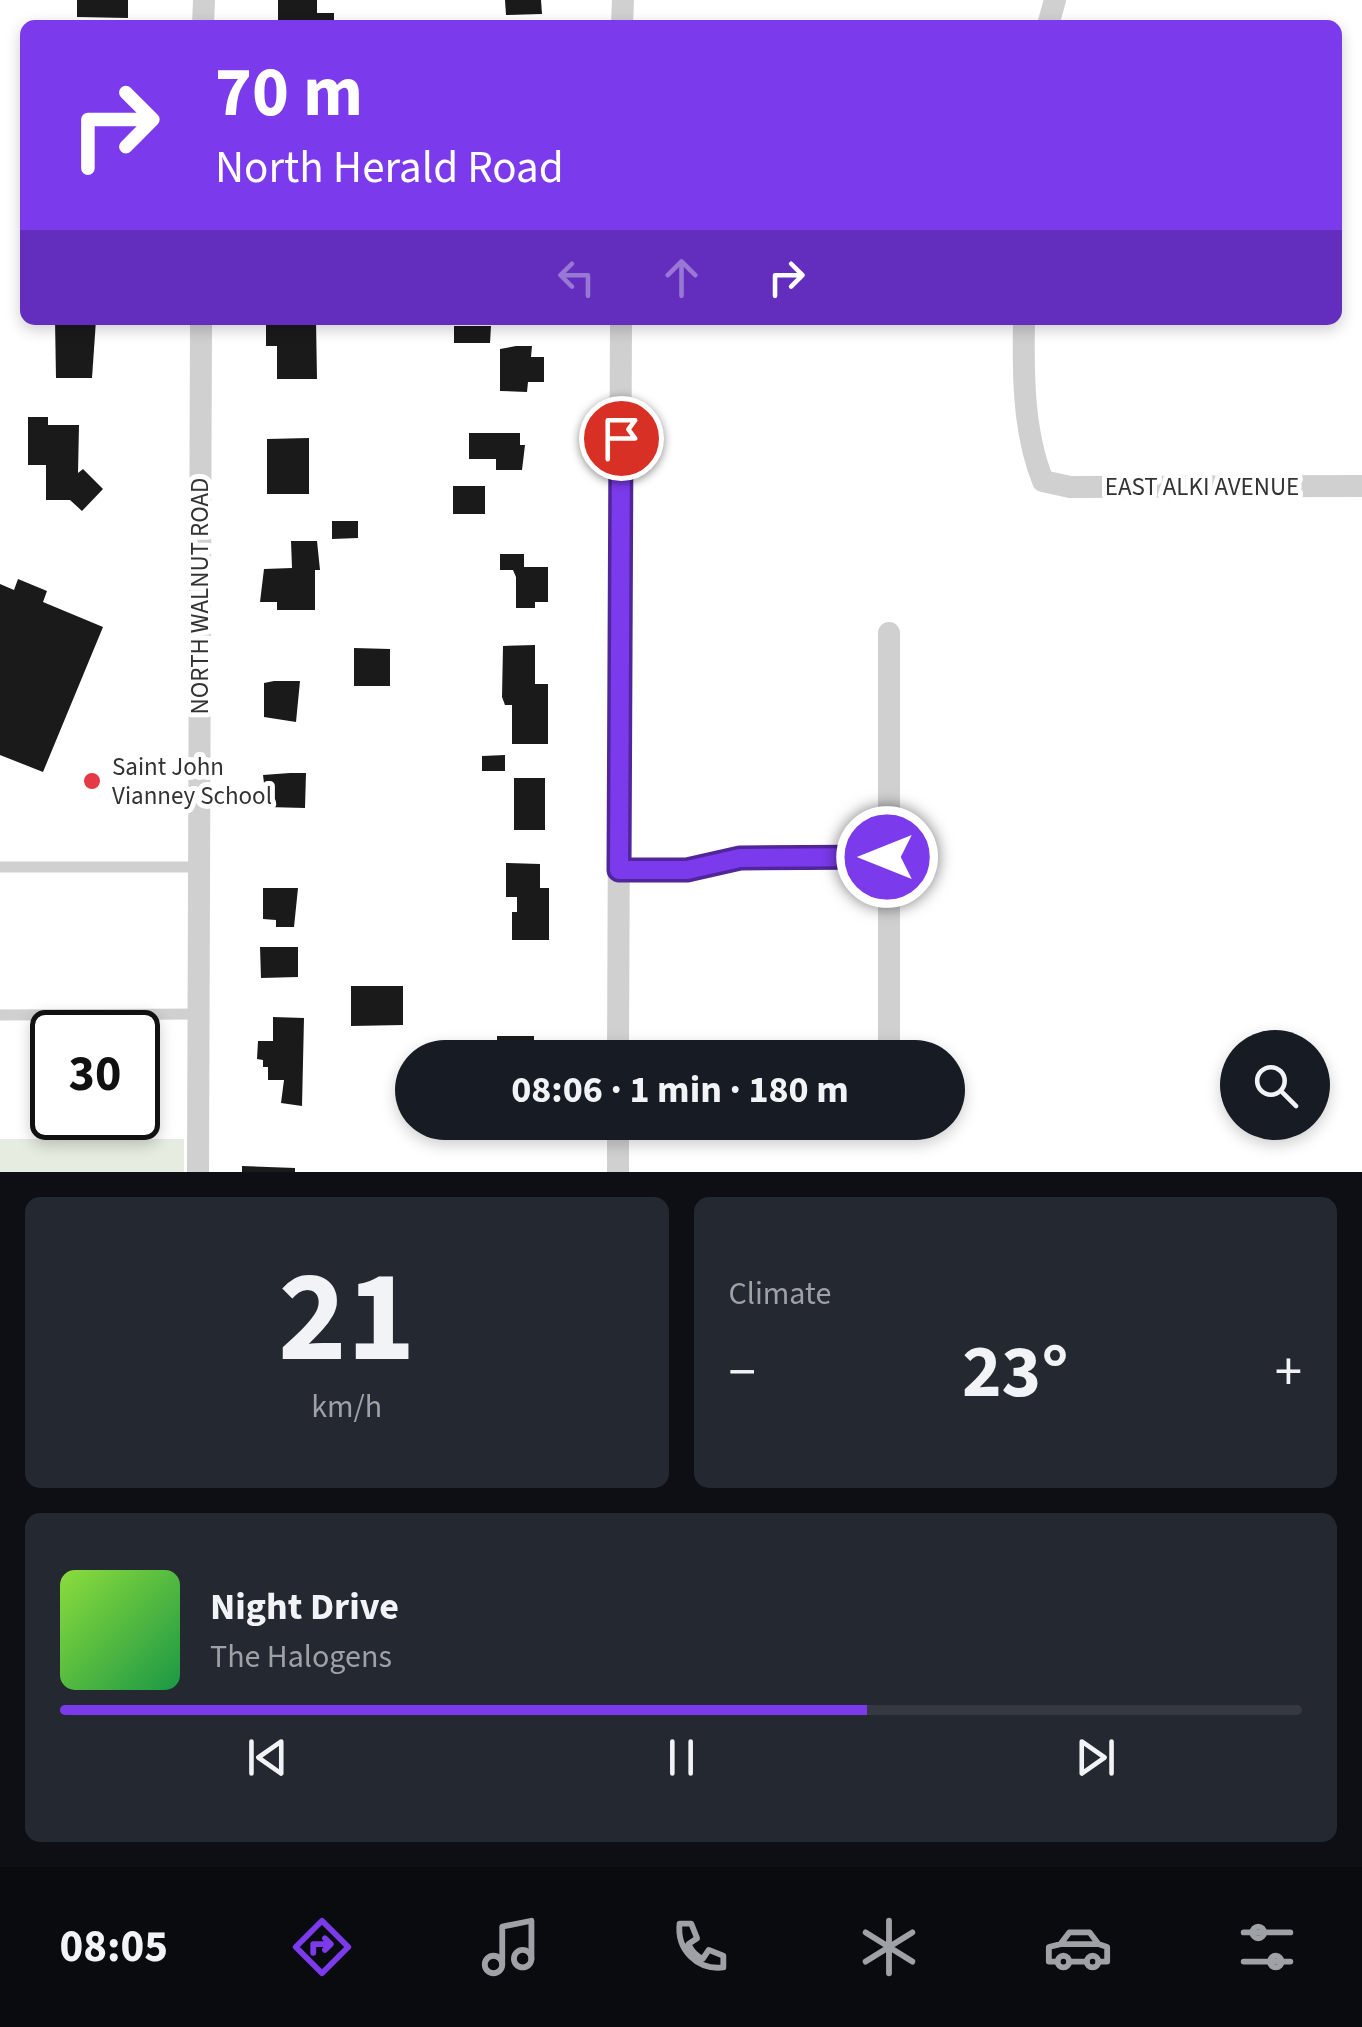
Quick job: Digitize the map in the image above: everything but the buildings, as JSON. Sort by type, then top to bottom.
[{"type":"street","name":"NORTH WALNUT ROAD","points":[[198,1172],[201,325]]},
{"type":"street","points":[[618,1040],[621,325]]},
{"type":"street","name":"EAST ALKI AVENUE","points":[[1024,325],[1025,390],[1034,458],[1044,481],[1070,487],[1362,486]]},
{"type":"street","points":[[888,1040],[889,633]]},
{"type":"street","points":[[619,870],[687,870],[740,858],[887,857]]},
{"type":"street","points":[[618,1140],[618,1172]]},
{"type":"lane","points":[[0,867],[200,867]]},
{"type":"lane","points":[[0,1016],[200,1014]]},
{"type":"shaded area","points":[[0,1139],[184,1139],[184,1172],[0,1172]]},
{"type":"place","name":"Saint John Vianney School","points":[[92,781]]},
{"type":"route","points":[[621,438],[619,870],[687,870],[740,858],[887,857]]}]
